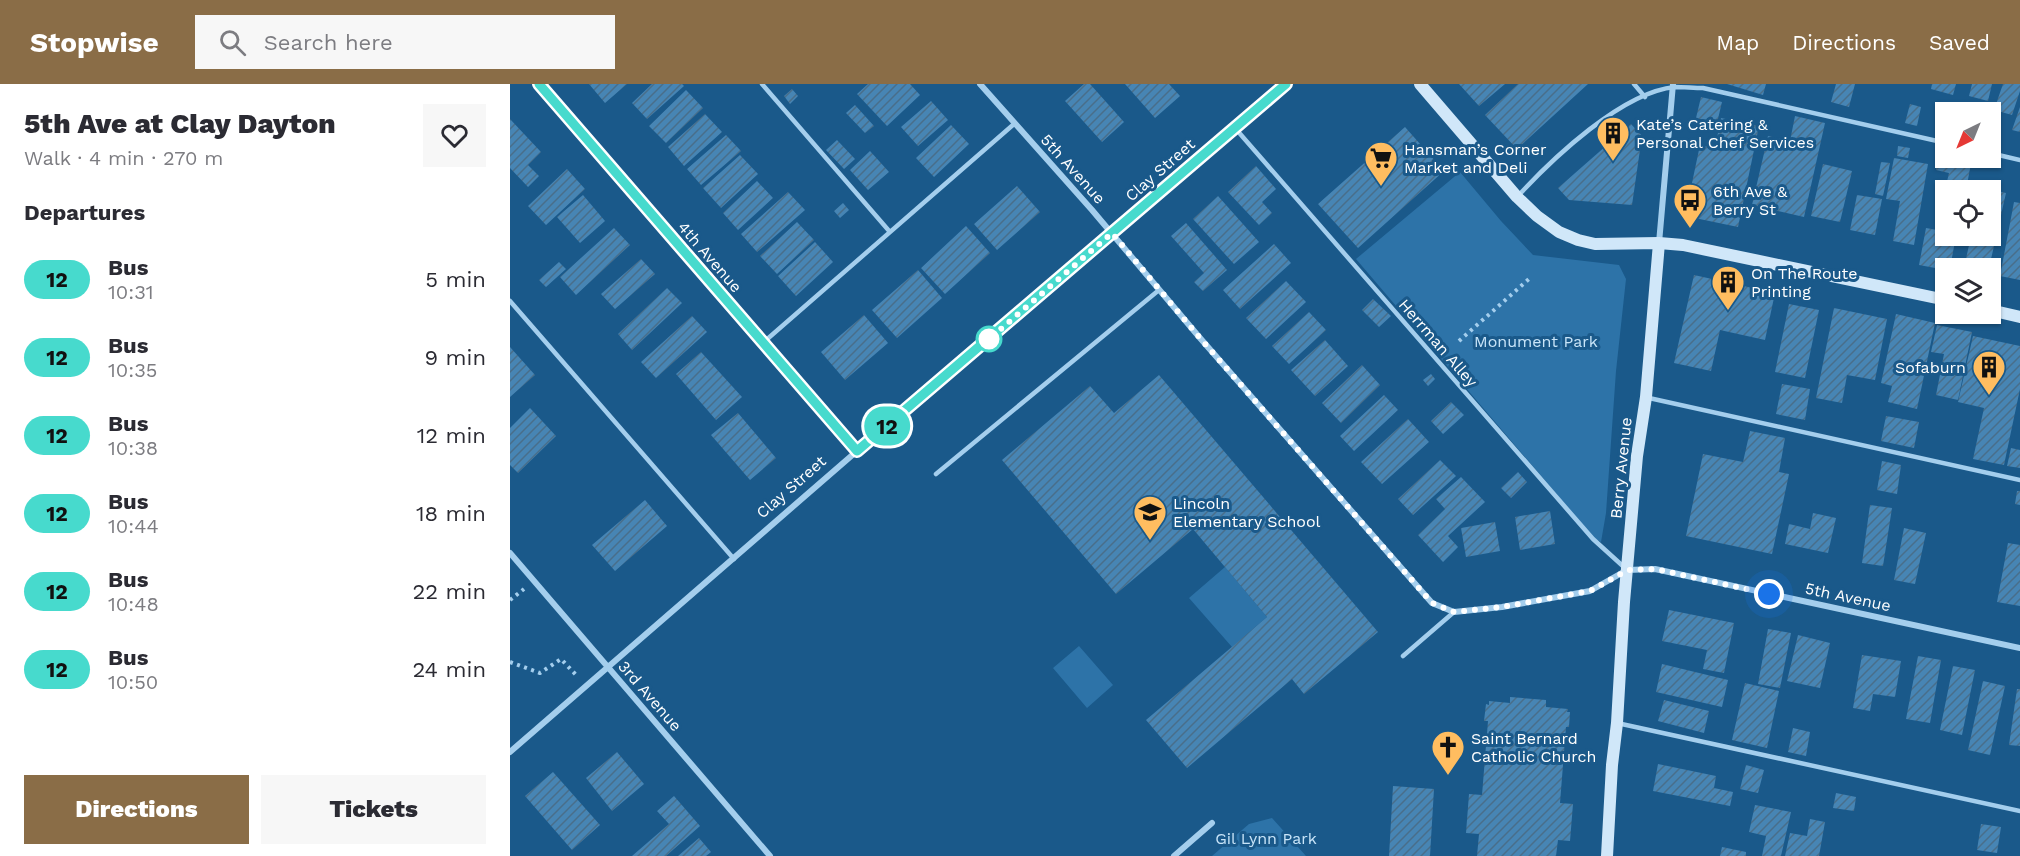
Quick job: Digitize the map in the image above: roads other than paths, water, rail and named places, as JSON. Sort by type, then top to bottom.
[{"type":"street","name":"4th Avenue","points":[[539,84],[857,451]]},
{"type":"street","name":"5th Avenue","points":[[980,84],[1432,603],[1454,612],[1502,607],[1590,591],[1628,570],[1655,569],[2020,648]]},
{"type":"street","name":"Clay Street","points":[[510,752],[1286,84]]},
{"type":"street","points":[[1420,84],[1517,196],[1537,216],[1558,232],[1595,244],[1683,244],[1935,298]]},
{"type":"street","name":"Berry Avenue","points":[[1607,856],[1636,456],[1646,397],[1673,86]]},
{"type":"street","points":[[2001,312],[2020,316]]},
{"type":"street","name":"3rd Avenue","points":[[510,553],[770,856]]},
{"type":"street","points":[[1174,856],[1212,823]]},
{"type":"lane","points":[[762,84],[890,232]]},
{"type":"lane","points":[[1634,84],[1645,97]]},
{"type":"lane","points":[[1517,196],[1543,169],[1612,112],[1673,86],[1703,88],[1935,141]]},
{"type":"lane","points":[[762,343],[1014,124]]},
{"type":"lane","name":"Herrman Alley","points":[[1235,128],[1593,539],[1628,570]]},
{"type":"lane","points":[[2001,156],[2020,160]]},
{"type":"lane","points":[[936,474],[1159,290]]},
{"type":"lane","points":[[510,301],[734,559]]},
{"type":"lane","points":[[1646,397],[2020,480]]},
{"type":"lane","points":[[1403,656],[1454,612]]},
{"type":"lane","points":[[1617,723],[2020,811]]},
{"type":"place","name":"Kate’s Catering & Personal Chef Services","points":[[1613,162]]},
{"type":"place","name":"Hansman’s Corner Market and Deli","points":[[1381,187]]},
{"type":"place","name":"6th Ave & Berry St","points":[[1690,229]]},
{"type":"place","name":"On The Route Printing","points":[[1728,311]]},
{"type":"place","name":"Sofaburn","points":[[1989,396]]},
{"type":"place","name":"Lincoln Elementary School","points":[[1150,541]]},
{"type":"place","name":"Saint Bernard Catholic Church","points":[[1448,776]]},
{"type":"park label","name":"Monument Park","points":[[1536,341]]},
{"type":"park label","name":"Gil Lynn Park","points":[[1266,838]]}]
